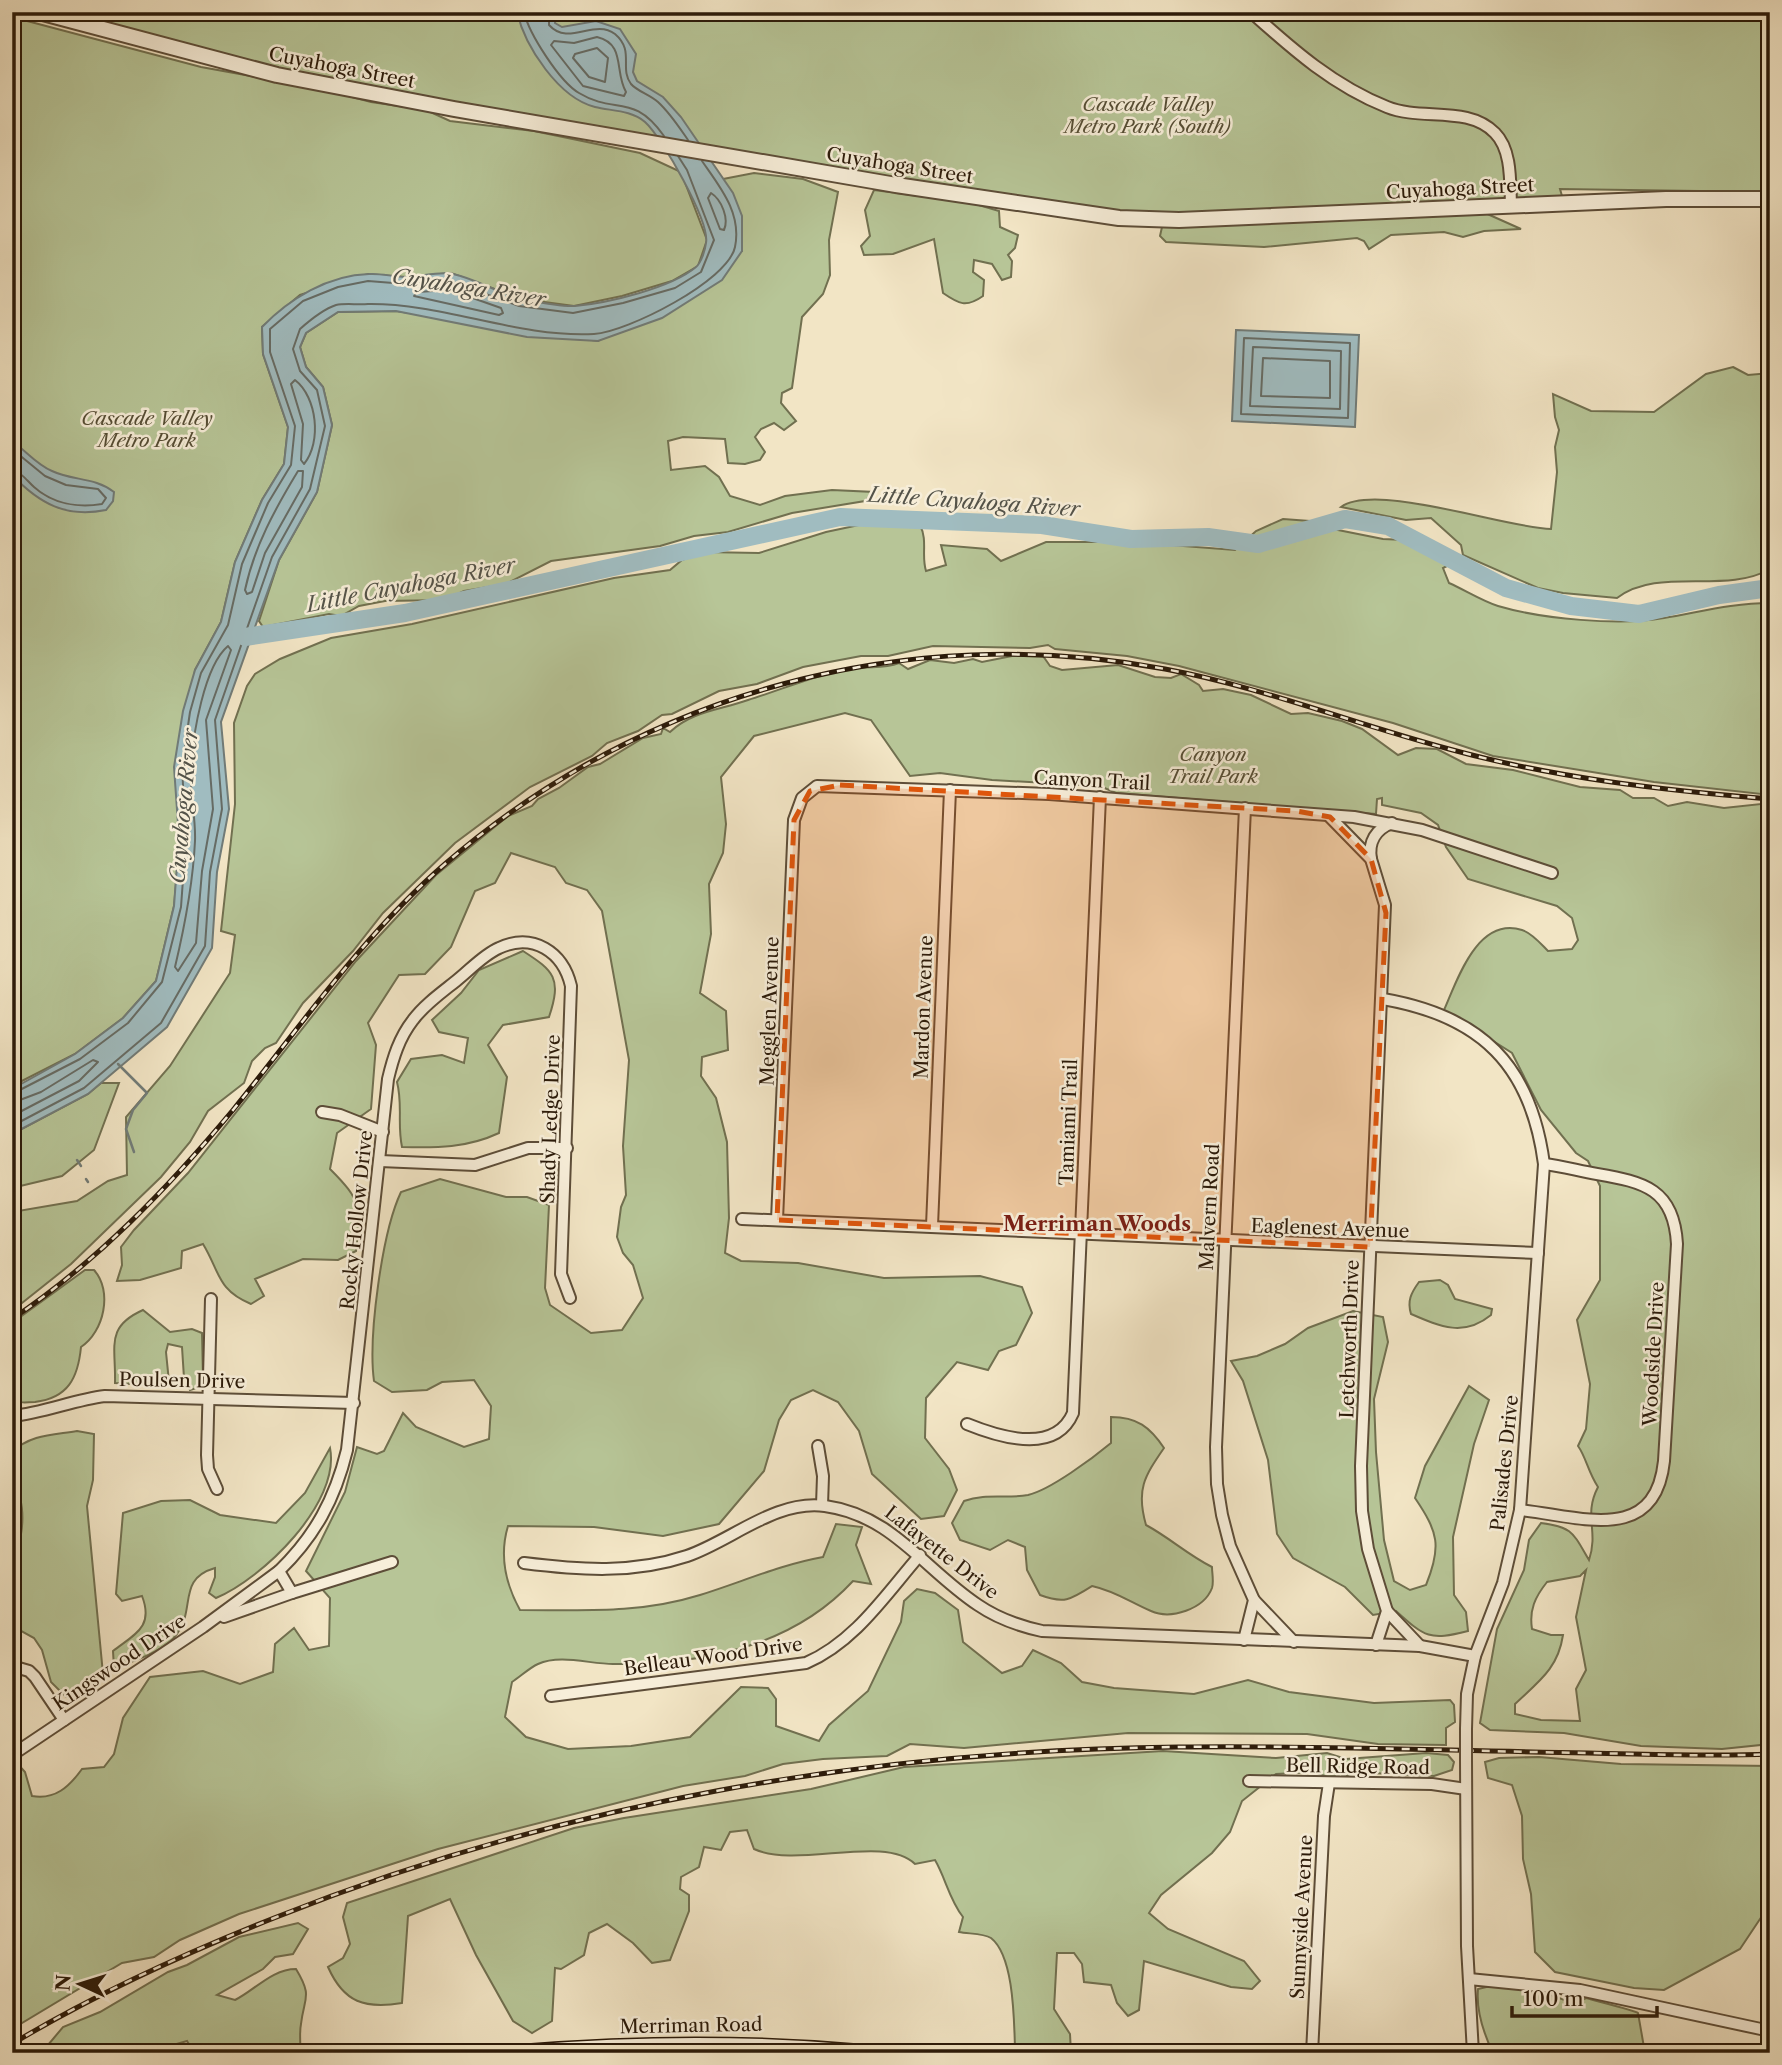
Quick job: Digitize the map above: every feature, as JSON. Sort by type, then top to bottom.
[{"type":"main road","name":"Merriman Road","points":[[525,2053],[618,2047],[760,2044],[859,2053]]},
{"type":"street","name":"Cuyahoga Street","points":[[39,12],[277,75],[896,185],[1149,220],[1666,199],[1770,200]]},
{"type":"street","points":[[1251,12],[1311,65],[1376,102],[1405,112],[1472,119],[1494,131],[1506,153],[1511,205]]},
{"type":"street","name":"Canyon Trail","points":[[798,805],[810,791],[825,785],[1100,797],[1354,817],[1392,823],[1552,873]]},
{"type":"street","name":"Mardon Avenue","points":[[932,1226],[950,790]]},
{"type":"street","name":"Tamiami Trail","points":[[967,1424],[997,1436],[1042,1438],[1053,1436],[1073,1413],[1100,797]]},
{"type":"street","name":"Megglen Avenue","points":[[777,1220],[794,820],[798,805]]},
{"type":"street","name":"Malvern Road","points":[[1245,808],[1217,1485],[1230,1546],[1254,1600],[1294,1642]]},
{"type":"street","name":"Letchworth Drive","points":[[1330,817],[1371,859]]},
{"type":"street","name":"Letchworth Drive","points":[[1392,823],[1375,835],[1370,847],[1385,905],[1362,1511],[1368,1549],[1387,1611],[1420,1646]]},
{"type":"street","name":"Rocky Hollow Drive","points":[[279,1571],[301,1550],[330,1504],[347,1450],[391,1065],[402,1035],[418,1014],[499,948],[522,941],[547,948]]},
{"type":"street","name":"Shady Ledge Drive","points":[[547,948],[564,966],[571,986],[561,1274],[570,1298]]},
{"type":"street","name":"Palisades Drive","points":[[1383,999],[1415,1005],[1438,1014],[1473,1033],[1499,1054],[1520,1081],[1532,1105],[1539,1128],[1544,1164],[1520,1510],[1503,1583],[1475,1656],[1467,1695],[1465,1789],[1473,2053]]},
{"type":"street","points":[[322,1112],[383,1132]]},
{"type":"street","points":[[380,1161],[475,1165],[528,1148],[567,1148]]},
{"type":"street","name":"Woodside Drive","points":[[1520,1510],[1611,1521],[1626,1518],[1642,1510],[1654,1497],[1661,1483],[1664,1461],[1677,1244],[1672,1214],[1660,1196],[1639,1182],[1544,1164]]},
{"type":"street","name":"Eaglenest Avenue","points":[[742,1219],[1225,1242],[1538,1253]]},
{"type":"street","points":[[211,1299],[207,1455],[208,1469],[217,1489]]},
{"type":"street","name":"Poulsen Drive","points":[[12,1416],[45,1411],[74,1401],[105,1395],[354,1403]]},
{"type":"street","points":[[818,1446],[823,1476],[822,1505]]},
{"type":"street","name":"Lafayette Drive","points":[[524,1563],[589,1570],[649,1565],[711,1547],[773,1514],[822,1505],[870,1518],[920,1555],[976,1604],[1027,1627],[1056,1633],[1420,1646],[1475,1656]]},
{"type":"street","name":"Belleau Wood Drive","points":[[551,1696],[806,1663],[830,1651],[850,1635],[920,1555]]},
{"type":"street","name":"Kingswood Drive","points":[[211,1622],[392,1562]]},
{"type":"street","points":[[279,1571],[292,1593]]},
{"type":"street","name":"Kingswood Drive","points":[[12,1755],[211,1622],[279,1571]]},
{"type":"street","points":[[1244,1640],[1254,1600]]},
{"type":"street","points":[[1376,1645],[1387,1611]]},
{"type":"street","points":[[12,1666],[29,1671],[35,1677],[64,1720]]},
{"type":"street","name":"Bell Ridge Road","points":[[1249,1782],[1432,1784],[1465,1789]]},
{"type":"street","name":"Sunnyside Avenue","points":[[1312,2053],[1324,1816],[1329,1783]]},
{"type":"street","points":[[1469,1979],[1580,1990],[1770,2031]]},
{"type":"highlighted area","points":[[840,785],[1296,811],[1330,817],[1371,859],[1386,913],[1370,1247],[777,1220],[794,820],[810,791]]},
{"type":"green space","name":"Cascade Valley Metro Park (South)","points":[[57,12],[1770,12],[1770,192],[1560,189],[1564,203],[1474,208],[1521,229],[1484,231],[1463,237],[1444,232],[1391,235],[1369,249],[1364,241],[1357,238],[1264,247],[1166,242],[1160,236],[1162,227],[1176,221],[1119,218],[277,75]]},
{"type":"green space","name":"Cascade Valley Metro Park","points":[[12,17],[201,67],[318,88],[371,102],[426,110],[450,121],[534,131],[640,153],[681,172],[707,240],[698,266],[672,281],[622,296],[574,306],[522,299],[451,273],[406,277],[368,274],[300,295],[262,327],[263,354],[288,427],[284,464],[262,500],[235,562],[221,622],[195,670],[174,906],[156,981],[123,1018],[75,1054],[12,1086]]},
{"type":"green space","points":[[754,173],[803,179],[838,192],[829,240],[830,275],[823,294],[802,317],[792,388],[782,393],[781,403],[796,421],[784,430],[774,423],[761,429],[755,437],[765,452],[760,460],[745,464],[728,463],[725,439],[683,437],[668,441],[671,470],[705,466],[719,477],[730,496],[760,505],[785,496],[832,490],[874,492],[865,501],[792,513],[728,532],[694,536],[660,546],[551,561],[506,584],[464,591],[445,600],[385,601],[359,606],[341,616],[329,614],[263,627],[259,621],[279,560],[317,492],[332,425],[323,387],[306,367],[300,347],[306,333],[338,312],[396,311],[598,341],[742,251],[742,218],[723,179]]},
{"type":"green space","points":[[874,190],[972,203],[999,211],[1000,227],[1018,235],[1015,248],[1008,255],[1012,261],[1011,277],[1002,280],[992,264],[974,260],[973,272],[984,280],[983,296],[963,303],[943,293],[934,239],[893,254],[864,255],[861,246],[870,236],[865,210]]},
{"type":"green space","points":[[1733,367],[1748,375],[1770,373],[1770,569],[1752,576],[1733,580],[1652,584],[1617,598],[1563,593],[1538,588],[1463,555],[1461,545],[1431,518],[1406,520],[1341,507],[1358,501],[1411,503],[1551,529],[1557,472],[1555,447],[1559,430],[1553,394],[1591,411],[1654,412],[1706,374]]},
{"type":"green space","points":[[1283,519],[1310,521],[1328,528],[1383,539],[1405,540],[1451,564],[1443,568],[1449,583],[1492,604],[1516,611],[1581,620],[1625,621],[1770,603],[1770,795],[1654,782],[1493,756],[1393,723],[1179,666],[1127,656],[1055,649],[1048,645],[1030,648],[933,646],[888,656],[861,656],[803,667],[757,684],[719,691],[672,714],[662,715],[638,731],[607,743],[592,756],[530,787],[455,843],[383,913],[353,951],[303,1003],[276,1043],[265,1048],[252,1061],[244,1083],[208,1111],[190,1142],[161,1177],[71,1264],[12,1311],[12,1212],[77,1201],[108,1181],[127,1175],[126,1117],[170,1066],[230,973],[235,935],[221,931],[235,804],[234,723],[247,686],[255,674],[280,659],[331,638],[412,624],[614,578],[670,570],[682,560],[703,552],[759,553],[826,532],[859,525],[893,522],[920,525],[924,537],[926,571],[946,565],[941,545],[987,549],[1001,561],[1046,542],[1131,542],[1235,550],[1256,531]]},
{"type":"green space","name":"Canyon Trail Park","points":[[1012,656],[1043,656],[1050,666],[1062,670],[1118,665],[1155,677],[1171,678],[1181,674],[1199,685],[1203,691],[1223,689],[1251,695],[1291,714],[1308,713],[1342,721],[1362,729],[1398,755],[1416,748],[1437,749],[1466,764],[1513,770],[1580,787],[1620,790],[1633,798],[1654,798],[1668,806],[1687,802],[1724,808],[1770,803],[1770,1744],[1722,1749],[1641,1746],[1564,1733],[1490,1730],[1480,1723],[1497,1629],[1524,1570],[1529,1540],[1541,1523],[1566,1529],[1589,1560],[1592,1549],[1591,1515],[1598,1487],[1578,1446],[1586,1429],[1590,1384],[1577,1320],[1600,1280],[1600,1186],[1588,1161],[1576,1153],[1541,1110],[1512,1053],[1444,1010],[1471,954],[1493,933],[1506,928],[1522,930],[1533,936],[1548,951],[1572,949],[1578,940],[1572,918],[1557,906],[1468,879],[1446,847],[1438,825],[1421,813],[1382,805],[1382,798],[1377,799],[1376,814],[1116,793],[1100,786],[992,780],[940,773],[910,776],[871,720],[845,713],[754,736],[721,777],[726,824],[723,853],[709,884],[711,934],[700,993],[726,1011],[728,1050],[702,1057],[701,1076],[716,1098],[727,1142],[729,1218],[725,1253],[741,1261],[798,1263],[884,1278],[980,1276],[1022,1287],[1032,1313],[1016,1345],[999,1351],[988,1370],[957,1362],[926,1398],[925,1438],[949,1469],[957,1490],[944,1516],[921,1519],[872,1474],[859,1431],[838,1402],[813,1390],[791,1400],[779,1420],[764,1471],[719,1524],[663,1536],[594,1527],[508,1526],[504,1548],[505,1569],[520,1610],[633,1608],[700,1595],[776,1569],[823,1557],[836,1524],[862,1527],[856,1545],[871,1584],[853,1581],[829,1604],[802,1622],[773,1637],[711,1656],[646,1663],[604,1664],[556,1660],[538,1664],[512,1682],[505,1717],[526,1737],[568,1749],[631,1746],[690,1737],[741,1687],[768,1688],[776,1699],[776,1726],[819,1741],[829,1725],[868,1691],[901,1622],[904,1601],[917,1589],[935,1593],[958,1610],[963,1642],[1002,1673],[1022,1666],[1033,1650],[1061,1663],[1082,1682],[1114,1688],[1194,1694],[1248,1680],[1289,1692],[1374,1703],[1450,1700],[1454,1705],[1455,1722],[1446,1728],[1446,1745],[1378,1744],[1307,1734],[1128,1733],[964,1748],[910,1744],[887,1756],[783,1764],[745,1776],[683,1786],[438,1849],[239,1914],[180,1940],[154,1957],[122,1963],[12,2029],[12,1767],[16,1762],[25,1772],[32,1796],[54,1794],[67,1787],[82,1769],[104,1767],[114,1754],[123,1718],[150,1677],[203,1671],[240,1684],[273,1672],[275,1644],[294,1628],[309,1650],[329,1646],[330,1598],[306,1571],[345,1492],[357,1447],[377,1454],[384,1451],[403,1413],[416,1427],[464,1447],[489,1439],[491,1406],[474,1380],[442,1382],[427,1390],[392,1392],[374,1381],[373,1339],[378,1285],[388,1232],[401,1192],[440,1179],[506,1197],[527,1197],[549,1205],[545,1288],[550,1305],[591,1333],[622,1330],[643,1298],[633,1265],[623,1253],[617,1237],[621,1207],[626,1195],[623,1146],[629,1060],[602,911],[587,890],[566,883],[555,867],[511,853],[495,883],[475,891],[451,947],[425,974],[399,975],[368,1023],[376,1045],[371,1109],[337,1133],[330,1169],[354,1197],[357,1206],[359,1224],[356,1251],[338,1260],[303,1259],[255,1279],[264,1296],[251,1304],[240,1299],[225,1286],[203,1244],[182,1251],[181,1268],[140,1280],[117,1281],[122,1265],[121,1247],[188,1173],[356,961],[436,875],[508,816],[532,806],[538,799],[588,767],[600,764],[643,738],[661,734],[663,728],[670,732],[707,712],[843,670],[899,663],[908,669],[930,660],[954,663],[973,659],[982,662]],"holes":[[[1586,1570],[1576,1617],[1586,1670],[1576,1689],[1580,1721],[1541,1720],[1515,1714],[1515,1704],[1552,1666],[1563,1635],[1551,1635],[1532,1629],[1531,1616],[1536,1598],[1547,1582],[1580,1576]]]},
{"type":"green space","points":[[523,951],[548,970],[555,984],[555,993],[549,1017],[503,1025],[488,1045],[507,1077],[499,1133],[475,1142],[452,1146],[402,1147],[397,1082],[411,1059],[442,1055],[464,1063],[468,1038],[439,1032],[432,1020],[461,993],[479,970]]},
{"type":"green space","points":[[101,1083],[119,1083],[94,1150],[62,1176],[12,1188],[12,1134],[88,1094]]},
{"type":"green space","points":[[85,1270],[94,1270],[100,1279],[103,1311],[95,1332],[81,1347],[74,1377],[63,1391],[46,1400],[12,1400],[12,1323]]},
{"type":"green space","points":[[1440,1280],[1448,1285],[1455,1299],[1492,1309],[1491,1315],[1471,1326],[1452,1328],[1411,1314],[1410,1297],[1419,1282]]},
{"type":"green space","points":[[143,1310],[170,1332],[192,1329],[202,1333],[203,1378],[197,1388],[190,1390],[184,1378],[182,1347],[168,1344],[166,1352],[169,1382],[150,1385],[115,1383],[114,1348],[118,1331],[131,1316]]},
{"type":"green space","points":[[1353,1311],[1383,1317],[1388,1342],[1374,1399],[1384,1540],[1394,1581],[1410,1590],[1426,1585],[1436,1549],[1429,1520],[1415,1498],[1425,1466],[1469,1386],[1489,1400],[1474,1444],[1453,1537],[1454,1595],[1466,1612],[1468,1631],[1436,1636],[1421,1631],[1396,1611],[1373,1615],[1345,1587],[1293,1558],[1277,1534],[1268,1460],[1243,1381],[1231,1361],[1257,1356],[1285,1344],[1308,1328]]},
{"type":"green space","points":[[1111,1417],[1136,1421],[1153,1434],[1164,1448],[1151,1467],[1144,1484],[1142,1502],[1146,1525],[1212,1567],[1213,1586],[1208,1595],[1202,1602],[1186,1611],[1168,1614],[1151,1611],[1092,1586],[1067,1599],[1040,1595],[1027,1570],[1025,1547],[1008,1540],[990,1550],[960,1540],[952,1523],[964,1501],[980,1497],[1028,1495],[1071,1473],[1111,1443]]},
{"type":"green space","points":[[77,1431],[94,1434],[93,1480],[87,1506],[103,1674],[94,1690],[66,1697],[51,1682],[42,1650],[34,1638],[12,1626],[12,1537],[21,1534],[22,1511],[12,1452],[35,1439]]},
{"type":"green space","points":[[330,1448],[330,1469],[323,1492],[311,1515],[275,1557],[235,1588],[216,1598],[209,1593],[215,1577],[215,1568],[203,1573],[191,1587],[183,1624],[172,1640],[148,1655],[114,1668],[113,1651],[140,1629],[146,1615],[142,1596],[122,1601],[116,1594],[123,1513],[161,1501],[190,1500],[220,1515],[276,1523],[305,1493]]},
{"type":"green space","points":[[1163,1751],[1276,1758],[1327,1753],[1346,1759],[1426,1753],[1448,1755],[1454,1762],[1452,1770],[1434,1776],[1370,1773],[1327,1777],[1315,1772],[1276,1774],[1242,1801],[1230,1832],[1212,1853],[1161,1895],[1149,1913],[1168,1929],[1244,1961],[1260,1981],[1252,1989],[1231,1987],[1144,1961],[1139,2010],[1128,2016],[1117,2003],[1111,1985],[1084,1982],[1082,1964],[1074,1953],[1057,1953],[1054,2009],[1070,2034],[1071,2053],[1022,2053],[1015,2048],[1011,1989],[999,1947],[988,1936],[959,1932],[963,1917],[935,1860],[915,1864],[901,1856],[862,1851],[793,1856],[772,1854],[754,1849],[747,1830],[730,1832],[721,1850],[704,1847],[699,1867],[681,1877],[680,1889],[689,1895],[689,1911],[670,1960],[652,1963],[633,1943],[607,1924],[589,1933],[584,1955],[561,1969],[555,1968],[552,2021],[532,2033],[513,2021],[476,1955],[450,1899],[408,1916],[402,2003],[377,2005],[357,2001],[341,1989],[328,1967],[343,1958],[350,1944],[343,1917],[347,1903],[574,1828],[811,1789],[904,1767]]},
{"type":"green space","points":[[1539,1757],[1621,1764],[1770,1766],[1770,1904],[1740,1949],[1664,1990],[1634,1988],[1555,1972],[1535,1952],[1531,1894],[1523,1859],[1522,1816],[1512,1785],[1488,1778],[1485,1762],[1499,1758]]},
{"type":"green space","points":[[298,1923],[308,1929],[293,1954],[275,1957],[263,1969],[217,1995],[235,2000],[271,1976],[296,1969],[306,1992],[300,2027],[300,2053],[194,2053],[187,2041],[170,2046],[162,2053],[64,2053],[48,2045],[63,2027],[100,2012],[168,1972],[187,1965],[239,1937]]},
{"type":"green space","points":[[1495,1985],[1543,1992],[1575,2004],[1586,1998],[1638,2013],[1645,2053],[1493,2053],[1481,2021],[1478,1989]]},
{"type":"water","name":"Cuyahoga River","points":[[517,12],[556,12],[555,23],[562,27],[596,21],[620,29],[636,54],[633,72],[637,81],[663,97],[681,117],[733,193],[742,216],[742,251],[722,280],[662,318],[598,341],[527,337],[396,311],[338,312],[306,333],[300,347],[306,367],[323,387],[332,425],[317,492],[279,560],[221,722],[229,809],[217,872],[212,948],[167,1027],[88,1094],[12,1134],[12,1089],[75,1054],[123,1018],[156,981],[174,906],[179,838],[174,767],[183,711],[195,670],[221,622],[235,562],[262,500],[284,464],[288,427],[263,354],[262,327],[284,307],[310,290],[354,275],[406,277],[453,274],[514,297],[575,306],[604,302],[655,288],[685,275],[701,260],[706,243],[701,217],[673,161],[653,131],[634,115],[595,107],[569,93],[536,55]]},
{"type":"water","points":[[1236,330],[1359,335],[1355,427],[1232,421]]},
{"type":"water","points":[[12,441],[47,468],[107,487],[114,492],[113,501],[106,510],[78,512],[44,501],[12,475]]},
{"type":"waterway","name":"Little Cuyahoga River","points":[[245,637],[405,613],[840,517],[1042,525],[1131,539],[1208,537],[1258,544],[1345,519],[1388,526],[1506,588],[1571,606],[1639,614],[1719,595],[1770,588]]},
{"type":"waterway","points":[[1770,1028],[1770,1041]]},
{"type":"waterway","points":[[118,1064],[147,1093],[133,1110],[126,1129],[134,1152]]},
{"type":"waterway","points":[[77,1160],[81,1166]]},
{"type":"railway","points":[[12,1319],[102,1248],[183,1168],[360,951],[445,864],[522,804],[605,754],[692,714],[783,684],[876,664],[972,655],[1068,657],[1165,669],[1201,677],[1414,739],[1528,768],[1648,787],[1770,799]]},
{"type":"railway","points":[[12,2044],[75,2008],[206,1946],[383,1878],[493,1843],[605,1814],[833,1772],[1063,1750],[1179,1747],[1770,1754]]},
{"type":"district","name":"Merriman Woods","points":[[1097,1224]]}]
